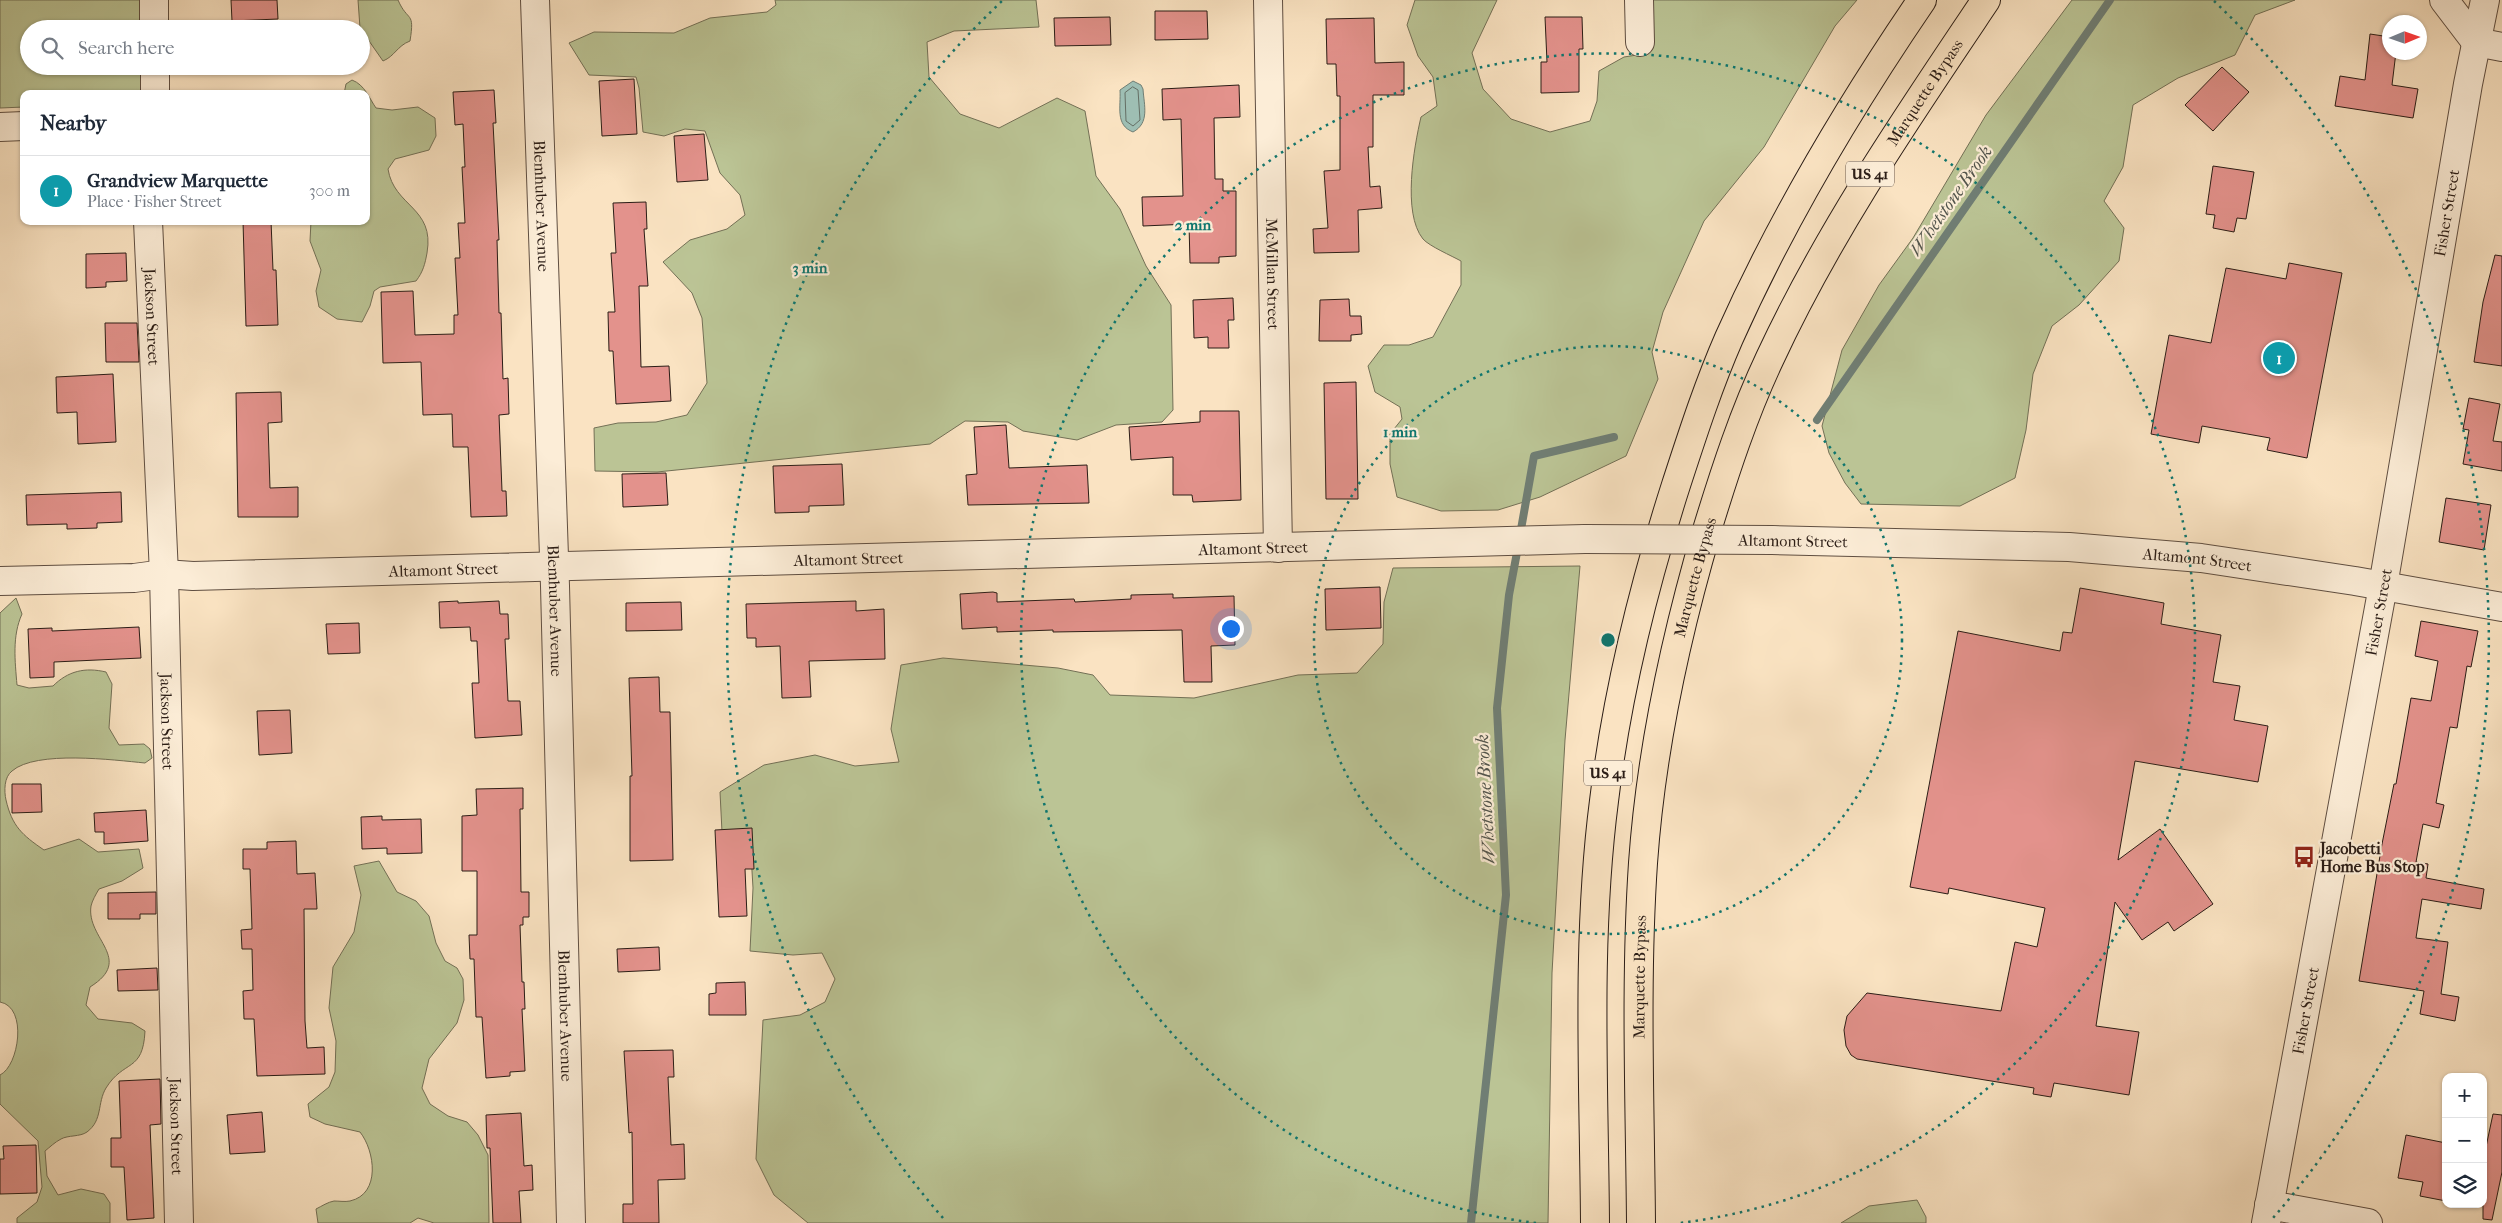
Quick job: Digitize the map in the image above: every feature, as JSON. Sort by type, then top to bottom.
[{"type":"highway","name":"US 41","points":[[1595,1223],[1594,966],[1596,888],[1603,804],[1615,718],[1656,549],[1702,408],[1728,341],[1757,278],[1828,145],[1922,0]]},
{"type":"highway","name":"Marquette Bypass","points":[[1641,1223],[1639,948],[1643,862],[1658,738],[1675,650],[1696,567],[1725,470],[1747,412],[1770,358],[1804,289],[1839,224],[1986,0]]},
{"type":"street","points":[[154,0],[154,20]]},
{"type":"street","name":"Blemhuber Avenue","points":[[535,0],[554,566],[571,1223]]},
{"type":"street","name":"McMillan Street","points":[[1268,0],[1278,548]]},
{"type":"street","points":[[1639,0],[1640,42]]},
{"type":"street","points":[[2444,0],[2489,45]]},
{"type":"street","name":"Fisher Street","points":[[2267,1214],[2383,586],[2489,45],[2485,0]]},
{"type":"street","points":[[155,75],[155,90]]},
{"type":"street","points":[[0,127],[20,126]]},
{"type":"street","name":"Jackson Street","points":[[148,225],[164,574],[179,1223]]},
{"type":"street","name":"Altamont Street","points":[[0,581],[134,578],[164,574],[193,576],[1585,539],[1772,540],[2069,547],[2201,558],[2383,586],[2502,607]]},
{"type":"street","points":[[2267,1214],[2368,1223]]},
{"type":"green space","points":[[0,0],[162,0],[161,20],[20,20],[20,75],[155,75],[154,90],[20,90],[20,107],[0,108]]},
{"type":"green space","points":[[358,0],[398,0],[411,20],[410,41],[383,61],[370,42],[370,20],[359,20]]},
{"type":"green space","points":[[775,0],[1036,0],[1039,27],[954,31],[927,42],[929,77],[960,114],[999,128],[1057,98],[1085,111],[1096,176],[1120,209],[1146,266],[1171,305],[1173,410],[1162,422],[1116,425],[1077,440],[1023,431],[1008,422],[965,421],[930,444],[657,472],[595,471],[594,428],[618,423],[656,422],[687,415],[707,383],[702,318],[692,293],[663,262],[690,240],[727,229],[745,215],[740,195],[720,173],[705,131],[685,129],[664,136],[643,132],[639,88],[636,77],[589,75],[569,43],[594,32],[674,33],[710,18],[767,12],[776,5]]},
{"type":"green space","points":[[1415,0],[1497,0],[1472,53],[1483,89],[1511,119],[1550,132],[1590,121],[1597,101],[1599,71],[1624,57],[1643,54],[1648,0],[1857,0],[1835,26],[1764,147],[1704,221],[1663,312],[1652,352],[1658,379],[1626,456],[1540,497],[1498,510],[1441,511],[1397,497],[1390,464],[1390,434],[1402,419],[1400,407],[1375,392],[1368,366],[1384,345],[1409,345],[1433,337],[1461,285],[1461,261],[1435,248],[1423,239],[1417,228],[1413,213],[1411,197],[1413,162],[1421,117],[1437,106],[1433,77],[1418,56],[1407,25]]},
{"type":"green space","points":[[2072,0],[2295,0],[2255,15],[2235,55],[2178,78],[2133,105],[2123,167],[2104,201],[2124,228],[2119,261],[2079,305],[2052,326],[2033,374],[2026,430],[2015,478],[1960,506],[1861,504],[1845,483],[1829,453],[1822,426],[1842,350],[1879,285],[1913,238],[1986,115]]},
{"type":"green space","points":[[352,80],[364,90],[345,90],[346,84]]},
{"type":"green space","points":[[370,99],[376,108],[392,110],[418,107],[435,118],[436,136],[429,150],[395,159],[388,169],[392,182],[398,192],[420,216],[428,238],[423,268],[416,281],[380,287],[374,291],[370,306],[362,322],[337,319],[319,307],[316,291],[321,270],[310,241],[311,225],[370,225]]},
{"type":"green space","points":[[1580,566],[1565,740],[1552,973],[1548,1223],[808,1223],[774,1195],[756,1159],[763,1020],[800,1015],[825,1002],[835,979],[822,953],[793,955],[750,951],[753,888],[751,854],[722,832],[720,792],[764,765],[815,755],[855,766],[899,762],[891,729],[901,665],[943,658],[1058,668],[1093,675],[1110,695],[1194,698],[1298,675],[1357,673],[1383,644],[1384,602],[1393,568]]},
{"type":"green space","points":[[16,598],[22,614],[15,640],[17,685],[29,688],[53,686],[65,677],[84,670],[106,672],[112,684],[109,728],[119,745],[144,744],[150,749],[152,758],[145,763],[76,758],[39,760],[12,771],[7,777],[5,784],[6,800],[11,817],[30,840],[44,850],[79,839],[98,852],[139,849],[143,868],[122,881],[99,889],[91,906],[91,918],[109,958],[108,967],[103,977],[90,987],[86,1005],[98,1019],[132,1023],[145,1031],[141,1054],[137,1060],[119,1073],[106,1088],[101,1100],[98,1117],[92,1127],[84,1134],[61,1139],[45,1151],[47,1176],[58,1195],[81,1189],[104,1194],[110,1203],[110,1223],[17,1223],[17,1218],[37,1202],[42,1187],[38,1141],[0,1104],[0,1075],[7,1069],[12,1060],[18,1037],[14,1014],[9,1006],[0,1002],[0,613]]},
{"type":"green space","points":[[379,861],[397,892],[416,901],[429,916],[436,943],[445,961],[457,968],[463,979],[464,1000],[457,1023],[429,1059],[422,1088],[430,1104],[448,1116],[467,1122],[478,1135],[488,1155],[489,1223],[434,1223],[418,1218],[410,1223],[318,1223],[316,1209],[334,1201],[350,1201],[360,1197],[367,1190],[371,1181],[372,1160],[360,1132],[325,1124],[310,1117],[308,1104],[329,1087],[335,1072],[336,1041],[329,1008],[333,967],[354,932],[361,895],[354,866]]},
{"type":"green space","points":[[1917,1200],[1926,1217],[1926,1223],[1841,1223],[1869,1206]]},
{"type":"water","points":[[1133,81],[1141,85],[1143,89],[1145,113],[1142,124],[1133,132],[1127,129],[1121,120],[1120,90]]},
{"type":"building","points":[[231,0],[277,0],[278,19],[232,20]]},
{"type":"building","points":[[1155,11],[1207,11],[1208,39],[1155,40]]},
{"type":"building","points":[[1110,17],[1111,45],[1055,46],[1054,18]]},
{"type":"building","points":[[1545,17],[1582,17],[1583,49],[1579,49],[1579,92],[1541,93],[1541,62],[1547,62]]},
{"type":"building","points":[[1374,18],[1375,63],[1404,62],[1404,95],[1373,95],[1373,147],[1368,147],[1370,187],[1380,186],[1382,208],[1358,210],[1359,252],[1314,253],[1313,229],[1328,228],[1324,171],[1340,170],[1340,96],[1337,96],[1336,64],[1327,64],[1326,19]]},
{"type":"building","points":[[2370,34],[2382,36],[2382,60],[2395,60],[2392,85],[2418,89],[2413,118],[2335,106],[2340,76],[2365,80]]},
{"type":"building","points":[[2222,67],[2249,92],[2213,131],[2185,105]]},
{"type":"building","points":[[634,79],[637,134],[602,136],[599,81]]},
{"type":"building","points":[[1239,85],[1240,117],[1214,118],[1215,179],[1223,179],[1223,191],[1236,191],[1236,256],[1219,257],[1219,263],[1190,263],[1189,224],[1143,226],[1142,197],[1183,196],[1181,119],[1163,120],[1162,89]]},
{"type":"building","points":[[494,90],[496,123],[493,123],[499,240],[497,240],[499,313],[501,313],[503,379],[508,378],[509,414],[499,415],[502,491],[506,491],[507,516],[471,517],[468,447],[453,447],[452,414],[423,415],[421,362],[383,363],[381,292],[413,291],[415,335],[454,334],[454,315],[458,315],[455,258],[460,258],[458,223],[465,223],[462,167],[465,167],[463,124],[455,125],[453,92]]},
{"type":"building","points":[[704,134],[708,180],[677,182],[674,136]]},
{"type":"building","points":[[2213,166],[2254,172],[2246,219],[2237,218],[2234,232],[2213,228],[2215,215],[2206,214]]},
{"type":"building","points":[[646,202],[647,229],[644,229],[648,286],[639,286],[641,367],[669,366],[671,401],[616,404],[613,351],[609,351],[608,312],[615,312],[611,253],[616,253],[613,203]]},
{"type":"building","points":[[243,225],[271,225],[273,270],[276,270],[278,325],[246,326]]},
{"type":"building","points":[[126,253],[127,281],[106,282],[106,287],[86,288],[86,254]]},
{"type":"building","points":[[2495,255],[2502,256],[2502,366],[2474,362],[2483,302]]},
{"type":"building","points":[[2289,263],[2342,273],[2307,458],[2267,450],[2270,438],[2202,426],[2199,443],[2151,434],[2169,335],[2211,343],[2226,268],[2286,279]]},
{"type":"building","points":[[1233,298],[1234,320],[1228,320],[1229,348],[1208,348],[1208,337],[1194,338],[1193,300]]},
{"type":"building","points":[[1349,299],[1350,316],[1361,316],[1362,334],[1351,335],[1351,341],[1319,341],[1320,300]]},
{"type":"building","points":[[105,323],[137,323],[139,362],[106,362]]},
{"type":"building","points":[[113,374],[116,442],[78,444],[77,412],[57,413],[56,377]]},
{"type":"building","points":[[1356,382],[1358,499],[1326,499],[1324,383]]},
{"type":"building","points":[[281,392],[282,422],[268,423],[270,488],[298,487],[298,517],[238,517],[236,393]]},
{"type":"building","points":[[2469,398],[2500,404],[2493,441],[2502,442],[2502,471],[2463,464],[2469,430],[2463,429]]},
{"type":"building","points":[[1200,411],[1239,411],[1241,500],[1193,502],[1192,495],[1173,495],[1173,457],[1131,460],[1129,427],[1200,422]]},
{"type":"building","points":[[1006,425],[1009,468],[1087,465],[1089,503],[968,505],[966,475],[977,474],[974,427]]},
{"type":"building","points":[[842,464],[844,505],[809,506],[809,512],[775,513],[773,466]]},
{"type":"building","points":[[666,473],[668,505],[623,507],[622,474]]},
{"type":"building","points":[[121,492],[122,522],[97,523],[97,528],[67,529],[67,524],[27,525],[26,495]]},
{"type":"building","points":[[2446,498],[2491,505],[2484,550],[2439,542]]},
{"type":"building","points":[[1380,587],[1381,628],[1326,630],[1325,589]]},
{"type":"building","points":[[2080,588],[2164,603],[2161,624],[2221,635],[2213,682],[2240,686],[2234,720],[2268,726],[2258,782],[2135,761],[2118,860],[2160,829],[2213,904],[2174,931],[2168,922],[2142,940],[2115,902],[2096,1026],[2139,1032],[2129,1095],[2054,1083],[2051,1097],[2033,1094],[2034,1088],[1857,1059],[1851,1055],[1846,1046],[1844,1030],[1847,1016],[1867,993],[2001,1011],[2015,942],[2037,947],[2045,908],[1949,888],[1948,894],[1910,887],[1958,631],[2060,651],[2063,632],[2072,633]]},
{"type":"building","points":[[997,593],[997,602],[1074,599],[1075,602],[1131,599],[1131,595],[1173,594],[1173,598],[1234,596],[1235,645],[1211,646],[1212,682],[1184,682],[1182,630],[997,632],[997,627],[962,629],[960,594]]},
{"type":"building","points":[[458,601],[458,603],[499,601],[500,614],[508,614],[509,639],[505,639],[508,701],[520,701],[522,735],[475,738],[472,683],[479,683],[477,641],[471,641],[470,627],[440,628],[439,602]]},
{"type":"building","points":[[856,601],[856,611],[884,609],[885,659],[809,661],[811,697],[782,698],[780,646],[756,647],[756,638],[747,638],[746,604]]},
{"type":"building","points":[[681,602],[682,630],[626,631],[626,603]]},
{"type":"building","points":[[2421,621],[2478,631],[2471,667],[2467,666],[2457,728],[2450,727],[2436,803],[2444,805],[2439,828],[2423,824],[2416,862],[2428,864],[2426,878],[2484,889],[2481,909],[2422,899],[2416,938],[2448,942],[2441,994],[2459,997],[2455,1021],[2420,1014],[2424,991],[2359,981],[2382,844],[2394,784],[2396,784],[2411,698],[2431,701],[2438,661],[2415,656]]},
{"type":"building","points":[[359,623],[360,653],[328,654],[326,624]]},
{"type":"building","points":[[139,627],[141,658],[54,662],[54,677],[30,678],[28,629],[52,628],[52,631]]},
{"type":"building","points":[[659,677],[660,712],[670,712],[673,860],[630,861],[630,776],[632,776],[629,678]]},
{"type":"building","points":[[290,710],[292,753],[259,755],[257,711]]},
{"type":"building","points":[[12,784],[41,784],[42,812],[12,813]]},
{"type":"building","points":[[523,788],[523,809],[520,809],[521,892],[529,892],[529,917],[523,917],[523,925],[520,925],[525,1009],[522,1009],[525,1071],[510,1072],[510,1076],[486,1078],[482,1017],[476,1017],[474,959],[470,959],[469,935],[477,935],[477,871],[462,871],[462,816],[477,815],[476,789]]},
{"type":"building","points":[[146,810],[148,841],[104,844],[104,832],[95,832],[94,813]]},
{"type":"building","points":[[382,816],[382,820],[421,819],[422,853],[387,854],[387,848],[362,849],[361,817]]},
{"type":"building","points":[[752,828],[754,869],[745,869],[747,916],[719,917],[715,830]]},
{"type":"building","points":[[296,841],[297,874],[315,873],[317,909],[304,909],[305,1021],[307,1048],[324,1047],[325,1074],[257,1076],[254,1019],[244,1019],[243,991],[253,990],[252,949],[242,949],[241,930],[252,929],[250,869],[243,869],[243,849],[267,849],[267,842]]},
{"type":"building","points":[[156,892],[156,914],[140,914],[140,919],[108,919],[108,893]]},
{"type":"building","points":[[659,947],[660,970],[618,972],[617,949]]},
{"type":"building","points":[[157,968],[158,990],[118,991],[117,970]]},
{"type":"building","points":[[745,982],[746,1015],[709,1015],[709,994],[716,993],[716,983]]},
{"type":"building","points":[[673,1050],[674,1077],[668,1077],[671,1145],[684,1144],[685,1179],[658,1180],[659,1223],[623,1223],[623,1204],[633,1204],[632,1132],[629,1133],[624,1051]]},
{"type":"building","points":[[160,1079],[161,1124],[150,1125],[154,1218],[127,1220],[124,1167],[111,1167],[111,1138],[121,1138],[119,1081]]},
{"type":"building","points":[[262,1112],[265,1152],[230,1154],[227,1115]]},
{"type":"building","points":[[521,1113],[524,1166],[532,1165],[533,1190],[519,1191],[521,1223],[493,1223],[490,1148],[487,1148],[486,1115]]},
{"type":"building","points":[[2493,1114],[2502,1115],[2502,1172],[2492,1220],[2483,1219],[2483,1208],[2487,1208],[2487,1142]]},
{"type":"building","points":[[2406,1135],[2442,1142],[2442,1200],[2420,1196],[2423,1182],[2398,1178]]},
{"type":"building","points":[[36,1145],[37,1193],[0,1194],[0,1159],[4,1159],[3,1146]]},
{"type":"waterway","name":"Whetstone Brook","points":[[1817,420],[2110,0]]},
{"type":"waterway","name":"Whetstone Brook","points":[[1520,535],[1534,456],[1614,437]]},
{"type":"waterway","name":"Whetstone Brook","points":[[1471,1223],[1506,895],[1497,708],[1509,595],[1518,547]]},
{"type":"place","name":"Grandview Marquette","points":[[2279,358]]},
{"type":"place","name":"Jacobetti Home Bus Stop","points":[[2304,857]]}]
